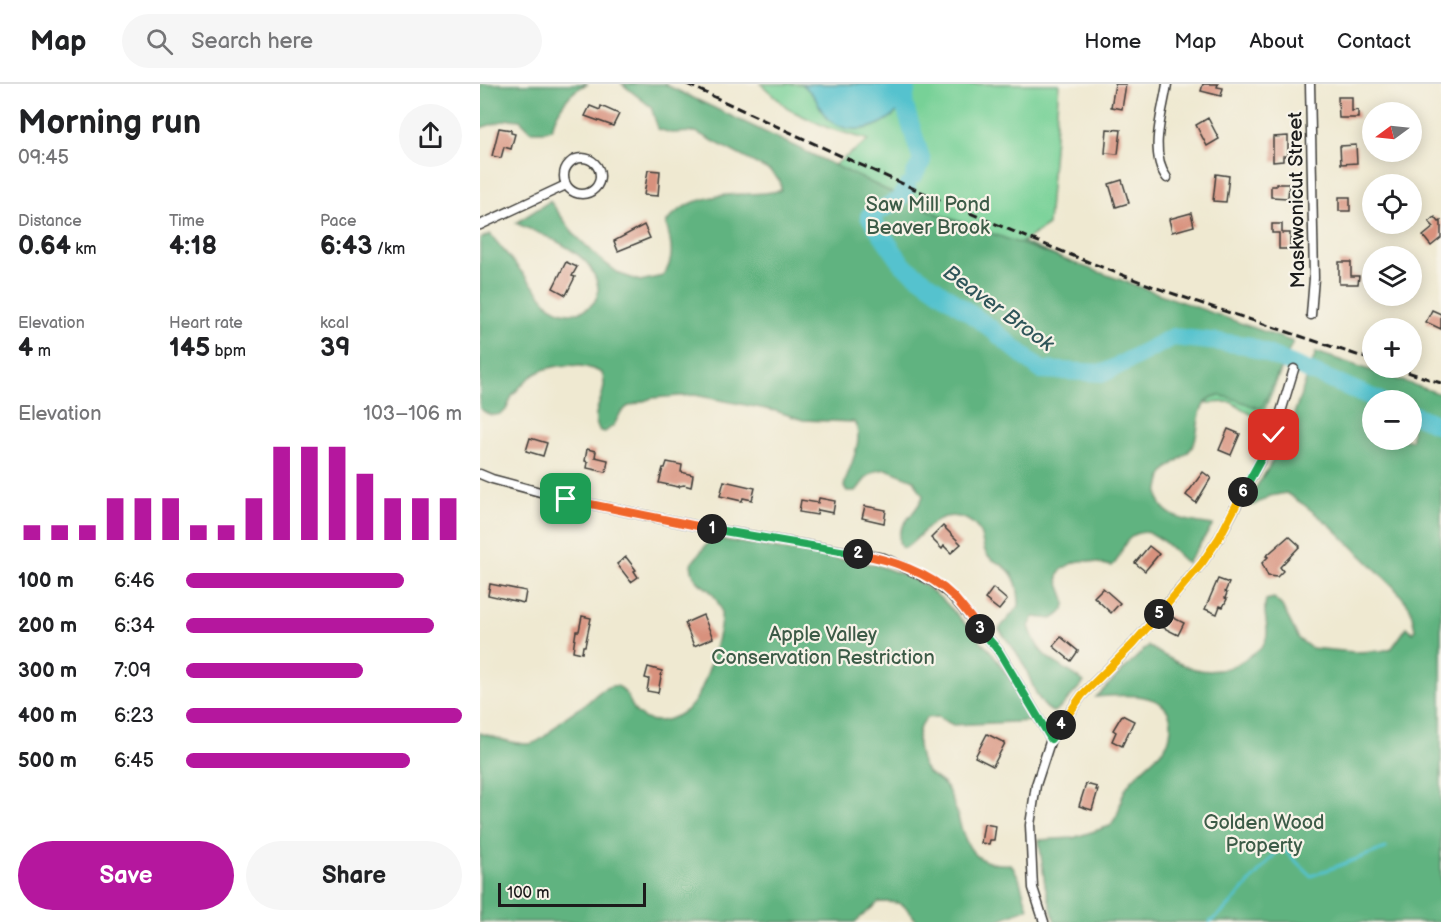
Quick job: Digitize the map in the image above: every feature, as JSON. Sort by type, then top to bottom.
[{"type":"street","points":[[1167,84],[1158,143],[1159,164],[1167,178]]},
{"type":"street","name":"Maskwonicut Street","points":[[1310,84],[1314,278],[1311,315]]},
{"type":"street","points":[[578,158],[590,159],[599,170],[600,182],[589,193],[574,193],[566,185],[564,176],[567,166],[578,158]]},
{"type":"street","points":[[480,225],[566,185]]},
{"type":"street","points":[[1044,922],[1033,888],[1030,825],[1036,785],[1051,739],[1082,695],[1133,644],[1202,563],[1219,538],[1274,435],[1294,369]]},
{"type":"street","points":[[480,474],[566,499],[712,529],[884,558],[932,581],[951,595],[998,650],[1051,739]]},
{"type":"green space","points":[[480,84],[588,84],[575,91],[565,102],[551,129],[531,131],[520,120],[509,119],[480,128]]},
{"type":"green space","points":[[622,84],[664,84],[935,213],[1293,342],[1261,409],[1223,396],[1213,397],[1207,401],[1200,413],[1197,434],[1192,447],[1163,475],[1159,499],[1168,512],[1185,520],[1213,525],[1187,563],[1161,539],[1145,532],[1137,534],[1126,542],[1112,566],[1080,561],[1069,565],[1059,574],[1058,580],[1065,607],[1052,619],[1034,617],[1029,626],[1034,639],[1045,655],[1084,682],[1060,708],[1053,712],[1042,703],[1025,666],[999,629],[1019,606],[1018,589],[1011,573],[987,555],[980,532],[975,525],[963,518],[945,517],[937,520],[905,548],[901,547],[900,533],[923,496],[914,480],[886,469],[876,471],[867,477],[856,491],[847,491],[844,487],[856,452],[858,436],[854,422],[803,420],[776,411],[695,395],[652,398],[627,407],[614,425],[605,432],[600,431],[596,424],[596,417],[604,389],[602,373],[571,365],[550,368],[531,377],[515,392],[506,410],[502,413],[492,415],[480,408],[480,239],[490,234],[550,306],[563,312],[575,313],[586,309],[597,297],[597,283],[590,267],[570,249],[516,223],[550,201],[574,234],[601,260],[620,274],[640,281],[663,276],[667,270],[671,250],[666,223],[682,208],[714,197],[781,190],[780,181],[770,171],[696,132],[671,133],[658,129],[651,107]]},
{"type":"green space","name":"Saw Mill Pond Beaver Brook","points":[[761,84],[1059,84],[1048,225],[1022,242],[1246,335],[1283,366],[1260,420],[1231,402],[1027,410],[833,166],[869,140],[828,128],[790,110]]},
{"type":"green space","name":"Golden Wood Property","points":[[1316,352],[1362,367],[1362,378],[1393,378],[1441,394],[1441,922],[1055,922],[1045,885],[1039,840],[1073,838],[1110,826],[1117,815],[1126,788],[1135,776],[1157,756],[1169,739],[1171,722],[1168,711],[1161,704],[1141,696],[1096,697],[1148,646],[1172,660],[1197,670],[1222,670],[1235,665],[1263,645],[1267,634],[1266,600],[1274,598],[1282,606],[1299,639],[1311,648],[1354,652],[1381,651],[1392,648],[1407,627],[1413,633],[1415,629],[1410,607],[1394,587],[1331,526],[1303,504],[1286,493],[1270,496],[1248,506],[1248,500],[1269,467],[1289,428]]},
{"type":"green space","name":"Apple Valley Conservation Restriction","points":[[712,538],[876,565],[907,576],[924,585],[945,602],[993,654],[1016,688],[1031,721],[953,725],[938,717],[926,718],[919,730],[919,751],[926,770],[947,788],[962,830],[973,852],[982,859],[994,863],[1011,864],[1019,878],[1028,908],[994,922],[917,922],[902,904],[879,902],[855,922],[480,922],[480,733],[517,743],[533,743],[601,691],[613,686],[618,686],[626,693],[637,713],[652,721],[669,719],[685,711],[696,699],[704,682],[713,657],[721,620],[719,606],[709,590],[695,578],[691,564]]},
{"type":"water","points":[[802,84],[915,84],[910,96],[892,116],[880,124],[855,129],[842,127],[830,121],[814,96]]},
{"type":"building","points":[[1115,84],[1126,84],[1122,109],[1111,107]]},
{"type":"building","points":[[1203,84],[1218,84],[1217,87],[1223,88],[1221,96],[1201,91]]},
{"type":"building","points":[[1338,97],[1352,97],[1352,111],[1358,110],[1358,118],[1339,118]]},
{"type":"building","points":[[590,106],[600,110],[601,106],[619,114],[613,126],[585,116]]},
{"type":"building","points":[[1208,118],[1219,139],[1207,146],[1196,125]]},
{"type":"building","points":[[499,128],[511,130],[511,133],[515,134],[511,149],[504,147],[501,158],[492,156]]},
{"type":"building","points":[[1107,129],[1121,130],[1118,154],[1105,153]]},
{"type":"building","points":[[1288,136],[1288,156],[1283,156],[1283,161],[1273,162],[1273,137]]},
{"type":"building","points":[[1356,145],[1357,163],[1341,164],[1340,146]]},
{"type":"building","points":[[648,170],[660,171],[658,196],[644,195]]},
{"type":"building","points":[[1216,174],[1229,176],[1226,202],[1213,201]]},
{"type":"building","points":[[1122,180],[1129,203],[1116,207],[1109,184]]},
{"type":"building","points":[[1276,184],[1289,184],[1288,198],[1271,197],[1271,186],[1276,186]]},
{"type":"building","points":[[1339,197],[1350,197],[1350,211],[1339,211]]},
{"type":"building","points":[[1191,213],[1194,226],[1172,232],[1169,219]]},
{"type":"building","points":[[1435,217],[1439,222],[1441,221],[1441,238],[1431,246],[1423,236],[1434,227],[1429,222]]},
{"type":"building","points":[[1272,224],[1282,224],[1282,233],[1290,233],[1290,249],[1279,249],[1279,233],[1272,233]]},
{"type":"building","points":[[644,225],[650,238],[618,251],[614,241]]},
{"type":"building","points":[[566,262],[577,267],[566,295],[553,288]]},
{"type":"building","points":[[1339,262],[1351,262],[1351,276],[1359,276],[1358,284],[1339,284]]},
{"type":"building","points":[[1432,310],[1441,314],[1441,329],[1426,322]]},
{"type":"building","points":[[1228,429],[1240,434],[1231,455],[1219,450]]},
{"type":"building","points":[[530,438],[547,443],[543,456],[526,451]]},
{"type":"building","points":[[587,449],[596,451],[595,457],[608,460],[606,472],[587,468],[588,462],[585,461]]},
{"type":"building","points":[[667,462],[682,465],[681,472],[693,475],[691,487],[659,483]]},
{"type":"building","points":[[1203,472],[1211,478],[1196,503],[1186,495]]},
{"type":"building","points":[[724,481],[755,488],[752,500],[743,498],[742,501],[720,496]]},
{"type":"building","points":[[819,498],[835,501],[833,513],[818,510],[817,515],[799,512],[801,500],[818,503]]},
{"type":"building","points":[[865,506],[886,510],[884,523],[862,518]]},
{"type":"building","points":[[943,526],[961,544],[951,553],[944,546],[942,549],[931,538]]},
{"type":"building","points":[[1289,536],[1300,546],[1280,567],[1283,571],[1277,577],[1268,576],[1262,563],[1268,557],[1266,556]]},
{"type":"building","points":[[1149,546],[1159,554],[1145,571],[1135,563]]},
{"type":"building","points":[[626,557],[636,570],[634,571],[638,577],[631,582],[617,564]]},
{"type":"building","points":[[1218,579],[1229,583],[1225,592],[1227,599],[1223,607],[1220,606],[1217,614],[1205,609]]},
{"type":"building","points":[[490,584],[526,591],[524,603],[488,595]]},
{"type":"building","points":[[993,588],[1007,600],[999,610],[985,599]]},
{"type":"building","points":[[1103,588],[1120,603],[1111,613],[1094,597]]},
{"type":"building","points":[[703,615],[713,638],[694,646],[685,623]]},
{"type":"building","points":[[1168,615],[1184,623],[1178,635],[1162,627]]},
{"type":"building","points":[[582,616],[591,618],[582,653],[573,651],[576,631],[579,631]]},
{"type":"building","points":[[1061,637],[1078,651],[1071,661],[1053,646]]},
{"type":"building","points":[[648,667],[662,671],[658,693],[647,691],[649,679],[645,678]]},
{"type":"building","points":[[1122,715],[1134,721],[1122,746],[1112,741],[1116,732],[1113,730]]},
{"type":"building","points":[[987,734],[1005,743],[993,766],[975,757]]},
{"type":"building","points":[[1086,784],[1097,787],[1096,790],[1098,790],[1092,810],[1079,806]]},
{"type":"building","points":[[984,824],[996,826],[994,840],[990,840],[989,844],[981,843]]},
{"type":"waterway","name":"Beaver Brook","points":[[907,84],[904,104],[922,161],[914,175]]},
{"type":"waterway","name":"Beaver Brook","points":[[907,187],[899,200],[869,216],[903,265],[989,327],[1041,370],[1104,373],[1173,337],[1246,345],[1362,393]]},
{"type":"waterway","name":"Beaver Brook","points":[[1422,418],[1441,426]]},
{"type":"waterway","points":[[1210,922],[1229,906],[1281,847],[1311,876],[1386,848]]},
{"type":"railway","points":[[687,84],[861,165],[1038,242],[1157,288],[1362,357]]},
{"type":"railway","points":[[1422,377],[1441,383]]},
{"type":"route","points":[[566,499],[712,529],[884,558],[912,571],[932,581],[951,595],[998,650],[1051,739],[1082,695],[1133,644],[1202,563],[1219,538],[1274,435]]}]
